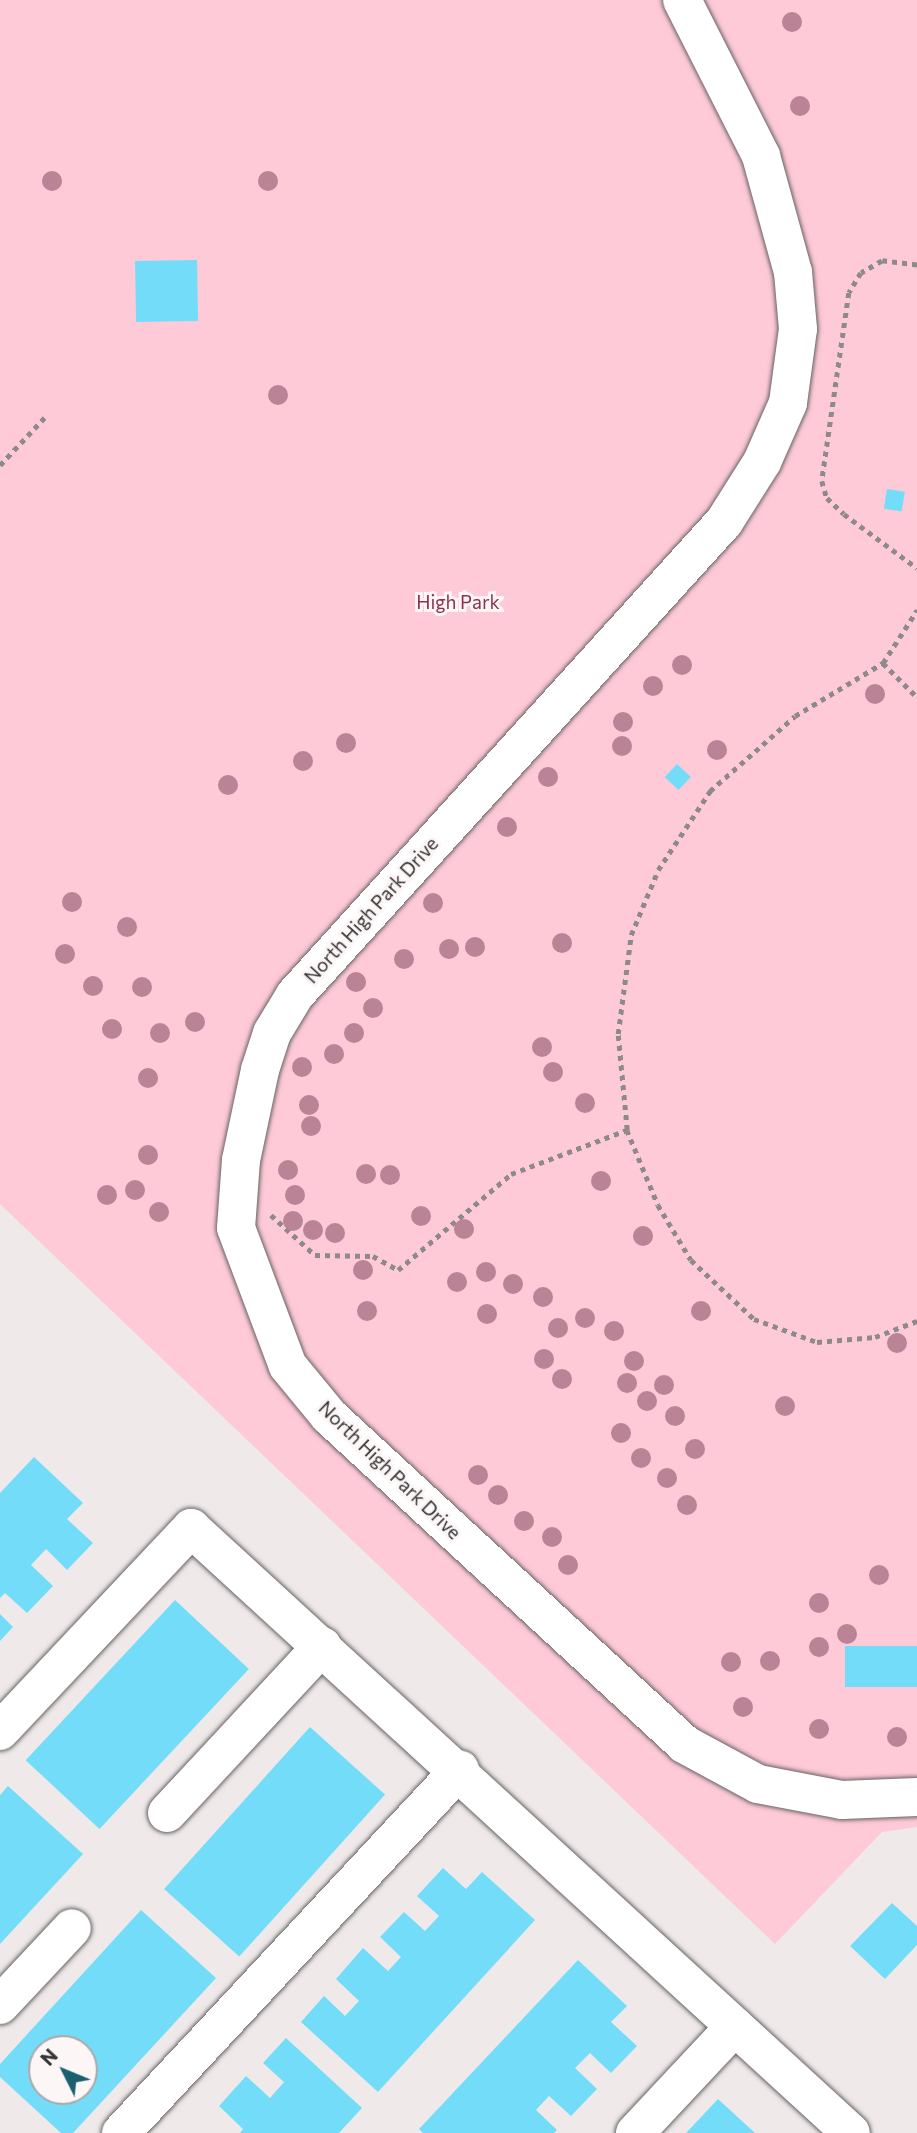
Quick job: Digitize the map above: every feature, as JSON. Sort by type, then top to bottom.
[{"type":"street","name":"North High Park Drive","points":[[682,0],[761,156],[793,272],[798,329],[788,403],[762,462],[706,542],[295,995],[272,1032],[260,1070],[239,1194],[236,1228],[288,1366],[329,1416],[684,1744],[758,1784],[842,1800],[917,1797]]},
{"type":"street","points":[[0,1731],[191,1528],[460,1770],[851,2133]]},
{"type":"street","points":[[167,1813],[322,1646]]},
{"type":"street","points":[[121,2133],[460,1770]]},
{"type":"street","points":[[0,2005],[72,1928]]},
{"type":"street","points":[[635,2133],[735,2026]]},
{"type":"path","points":[[917,265],[881,261],[861,274],[849,293],[822,481],[827,498],[844,514],[917,568]]},
{"type":"path","points":[[0,465],[46,416]]},
{"type":"path","points":[[917,610],[883,663],[795,716],[710,791],[658,870],[631,935],[618,1034],[627,1130],[658,1205],[691,1260],[754,1319],[817,1342],[875,1336],[917,1321]]},
{"type":"path","points":[[883,663],[917,697]]},
{"type":"path","points":[[239,1194],[291,1228],[315,1255],[373,1256],[398,1270],[510,1174],[627,1130]]},
{"type":"green space","name":"High Park","points":[[0,0],[917,0],[917,1827],[882,1832],[775,1944],[0,1204]]},
{"type":"building","points":[[197,260],[198,321],[136,322],[135,261]]},
{"type":"building","points":[[887,489],[905,492],[902,512],[884,509]]},
{"type":"building","points":[[677,764],[691,777],[679,790],[665,777]]},
{"type":"building","points":[[34,1457],[83,1503],[67,1519],[93,1543],[67,1570],[46,1549],[31,1565],[53,1586],[27,1613],[5,1593],[0,1598],[0,1493]]},
{"type":"building","points":[[175,1600],[249,1669],[100,1829],[26,1760]]},
{"type":"building","points":[[0,1614],[13,1627],[0,1641]]},
{"type":"building","points":[[845,1646],[917,1646],[917,1687],[845,1687]]},
{"type":"building","points":[[310,1727],[385,1795],[239,1957],[164,1889]]},
{"type":"building","points":[[8,1786],[83,1854],[0,1944],[0,1795]]},
{"type":"building","points":[[443,1868],[466,1889],[482,1872],[535,1920],[378,2092],[301,2022],[324,1996],[345,2016],[359,2001],[336,1979],[363,1948],[388,1971],[401,1957],[380,1937],[404,1912],[425,1931],[439,1916],[417,1896]]},
{"type":"building","points":[[892,1903],[917,1926],[917,1945],[885,1979],[850,1946]]},
{"type":"building","points":[[141,1910],[216,1978],[73,2133],[61,2133],[30,2105],[98,2105],[98,2035],[28,2035],[28,2103],[0,2077],[0,2064]]},
{"type":"building","points":[[578,1960],[627,2006],[611,2022],[637,2046],[611,2073],[590,2053],[575,2068],[597,2089],[571,2116],[549,2096],[536,2110],[557,2130],[554,2133],[423,2133],[419,2129]]},
{"type":"building","points":[[286,2038],[362,2108],[339,2133],[240,2133],[243,2129],[219,2106],[246,2076],[270,2098],[284,2082],[263,2063]]},
{"type":"building","points":[[718,2099],[755,2133],[686,2133]]}]
